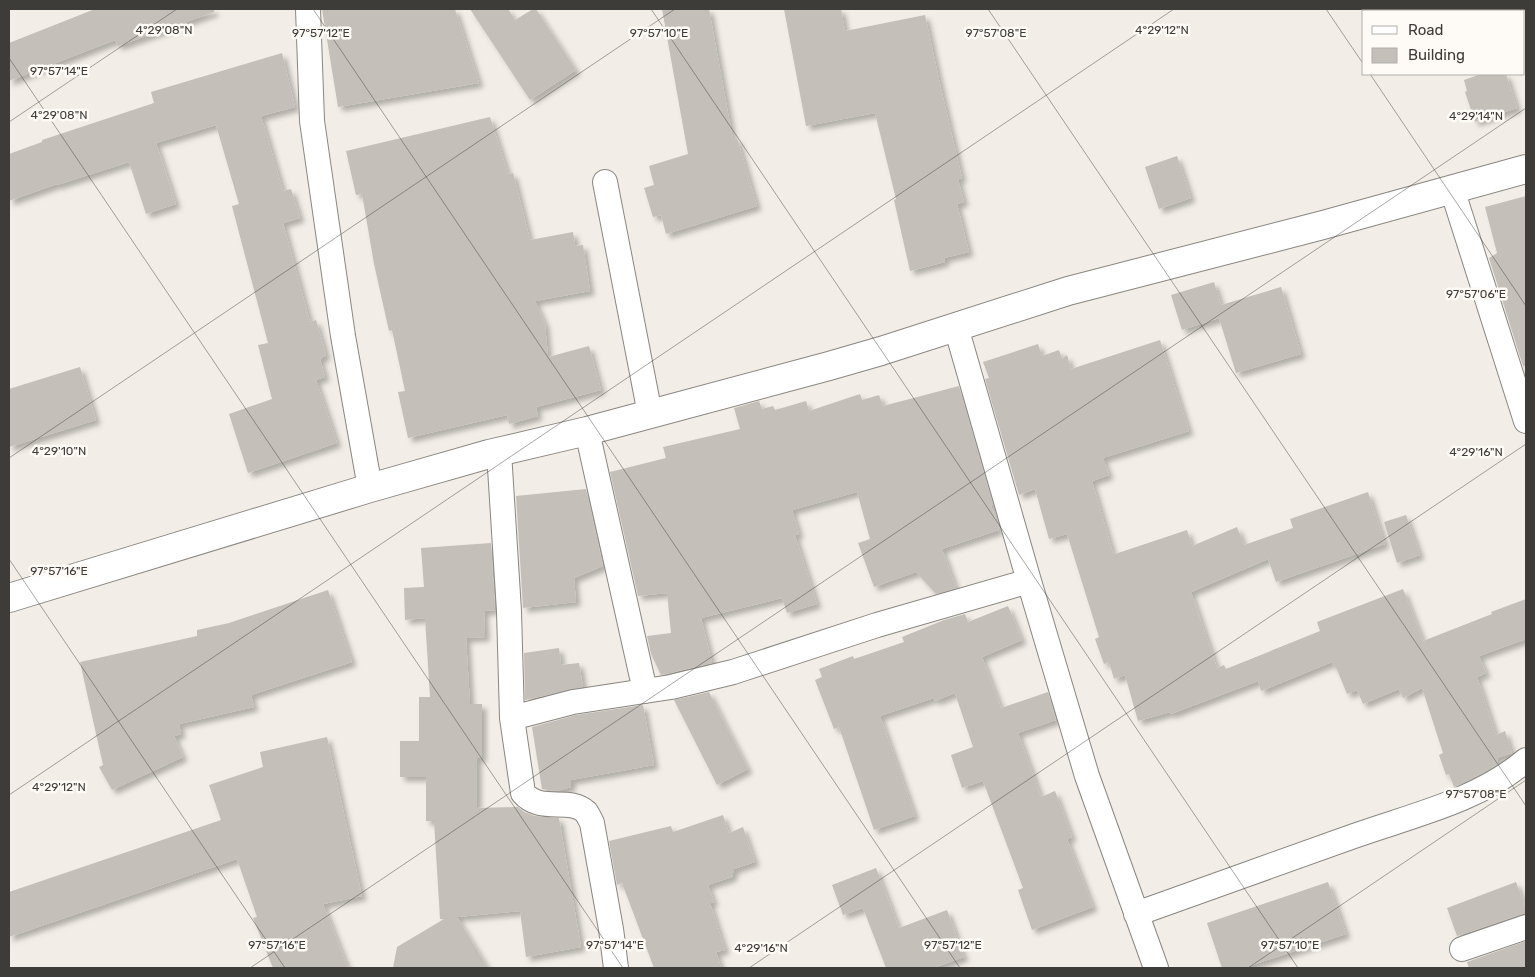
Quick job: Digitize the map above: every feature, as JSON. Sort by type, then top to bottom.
[{"type":"street","points":[[308,9],[312,121],[342,327],[370,488]]},
{"type":"street","points":[[9,598],[370,488],[499,452],[587,431],[855,359],[1068,291],[1323,225],[1526,169]]},
{"type":"street","points":[[606,182],[650,414]]},
{"type":"street","points":[[1452,189],[1526,421]]},
{"type":"street","points":[[956,327],[1028,581],[1087,776],[1156,968]]},
{"type":"street","points":[[587,431],[645,691]]},
{"type":"street","points":[[499,452],[509,611],[512,718],[523,793],[529,800],[542,804],[576,806],[586,812],[592,822],[616,968]]},
{"type":"street","points":[[512,718],[573,702],[671,687],[733,672],[877,625],[1028,581]]},
{"type":"street","points":[[1136,914],[1431,810],[1485,788],[1513,771],[1526,760]]},
{"type":"street","points":[[1462,949],[1526,926]]},
{"type":"building","points":[[95,9],[214,9],[214,12],[118,46],[115,40],[9,81],[9,43]]},
{"type":"building","points":[[322,9],[455,9],[479,83],[338,107]]},
{"type":"building","points":[[470,9],[508,9],[515,20],[536,9],[576,70],[530,100]]},
{"type":"building","points":[[662,9],[709,9],[733,140],[737,138],[757,206],[666,234],[661,215],[653,217],[644,188],[654,185],[649,166],[688,154]]},
{"type":"building","points":[[784,9],[841,9],[845,31],[925,15],[962,178],[958,179],[964,202],[957,204],[969,252],[944,258],[945,262],[910,271],[894,200],[896,199],[875,113],[806,126]]},
{"type":"building","points":[[282,53],[295,107],[261,116],[283,191],[291,189],[300,218],[283,223],[310,322],[316,320],[326,355],[320,359],[325,377],[316,380],[337,443],[248,473],[229,414],[272,399],[258,345],[268,343],[232,206],[239,204],[216,125],[156,143],[176,204],[146,214],[129,162],[9,201],[9,154],[42,142],[42,140],[154,103],[151,92]]},
{"type":"building","points":[[1478,75],[1506,75],[1517,108],[1475,122],[1465,92],[1467,91],[1464,80]]},
{"type":"building","points":[[490,117],[508,174],[513,173],[530,240],[573,232],[575,246],[583,245],[590,291],[535,301],[545,324],[548,357],[589,346],[601,390],[536,407],[538,416],[509,424],[507,415],[408,438],[398,392],[405,391],[392,330],[389,331],[374,264],[362,194],[356,195],[346,151]]},
{"type":"building","points":[[1177,156],[1191,198],[1159,209],[1145,167]]},
{"type":"building","points":[[1526,196],[1526,366],[1523,366],[1489,258],[1497,253],[1485,207]]},
{"type":"building","points":[[1214,282],[1221,305],[1281,287],[1301,354],[1236,373],[1219,318],[1182,330],[1171,295]]},
{"type":"building","points":[[1160,340],[1189,431],[1103,458],[1109,475],[1092,481],[1113,553],[1115,552],[1115,554],[1187,530],[1192,546],[1237,527],[1244,545],[1293,528],[1290,519],[1368,492],[1385,544],[1276,582],[1268,559],[1191,592],[1217,668],[1224,665],[1226,669],[1320,631],[1317,622],[1403,589],[1423,641],[1526,599],[1526,639],[1479,656],[1486,673],[1477,677],[1496,735],[1505,731],[1512,753],[1497,758],[1498,764],[1454,787],[1449,774],[1446,775],[1439,755],[1443,753],[1422,688],[1403,698],[1399,689],[1363,704],[1357,690],[1347,694],[1332,662],[1261,691],[1258,681],[1171,714],[1170,712],[1138,721],[1125,675],[1114,679],[1109,662],[1104,664],[1095,639],[1099,637],[1067,534],[1049,539],[1035,489],[1019,495],[985,379],[989,378],[983,362],[1038,344],[1042,356],[1059,350],[1062,359],[1067,355],[1071,369]]},
{"type":"building","points":[[80,367],[96,420],[9,447],[9,389]]},
{"type":"building","points":[[959,386],[999,530],[942,549],[956,588],[936,594],[916,572],[874,587],[858,543],[870,539],[857,492],[792,510],[799,534],[795,535],[817,604],[787,613],[782,598],[701,618],[712,663],[661,675],[651,654],[647,636],[671,633],[667,593],[638,596],[610,472],[666,458],[663,447],[740,429],[734,408],[759,401],[762,409],[773,406],[775,410],[806,401],[809,411],[860,394],[862,400],[879,395],[883,406]]},
{"type":"building","points":[[586,489],[603,566],[574,578],[576,602],[523,608],[516,496]]},
{"type":"building","points":[[1406,515],[1420,555],[1397,563],[1384,522]]},
{"type":"building","points":[[491,543],[495,610],[484,611],[485,637],[466,638],[470,704],[482,704],[482,758],[477,758],[477,808],[518,807],[524,812],[535,816],[559,818],[581,947],[526,957],[520,911],[457,917],[488,968],[393,968],[397,947],[444,919],[440,919],[434,821],[426,821],[426,777],[400,777],[400,741],[419,741],[419,697],[430,697],[425,618],[405,620],[404,588],[424,587],[421,548]]},
{"type":"building","points":[[328,590],[352,662],[251,695],[254,707],[179,724],[181,734],[174,736],[183,757],[112,790],[99,767],[103,765],[80,662],[197,636],[197,630],[229,623]]},
{"type":"building","points":[[1008,606],[1022,640],[982,657],[1001,708],[1048,692],[1056,720],[1018,733],[1041,797],[1055,791],[1072,837],[1067,839],[1093,907],[1032,930],[1018,890],[1023,888],[983,781],[962,788],[951,755],[973,747],[955,693],[935,701],[934,698],[880,716],[915,816],[874,830],[839,727],[834,729],[815,680],[822,677],[819,669],[853,656],[854,659],[904,642],[902,637],[944,620],[965,614],[968,622]]},
{"type":"building","points":[[559,648],[561,665],[579,663],[583,687],[525,700],[524,653]]},
{"type":"building","points":[[709,692],[748,769],[717,785],[674,700]]},
{"type":"building","points":[[643,705],[654,765],[571,780],[571,787],[557,791],[542,789],[532,727],[576,715]]},
{"type":"building","points":[[327,737],[362,896],[323,904],[348,968],[273,968],[253,918],[257,917],[237,859],[9,937],[9,892],[221,820],[209,785],[263,767],[260,752]]},
{"type":"building","points":[[723,815],[729,833],[743,827],[755,862],[734,869],[732,877],[708,885],[714,902],[710,903],[725,950],[716,952],[721,968],[654,968],[622,883],[617,885],[609,841],[671,826],[673,832]]},
{"type":"building","points":[[876,868],[899,928],[947,910],[964,957],[933,968],[886,968],[863,908],[843,915],[832,885]]},
{"type":"building","points":[[1328,882],[1346,934],[1243,968],[1222,968],[1207,923]]},
{"type":"building","points":[[1516,882],[1526,914],[1457,936],[1447,908]]},
{"type":"building","points":[[1526,941],[1526,968],[1469,968],[1467,962]]}]
